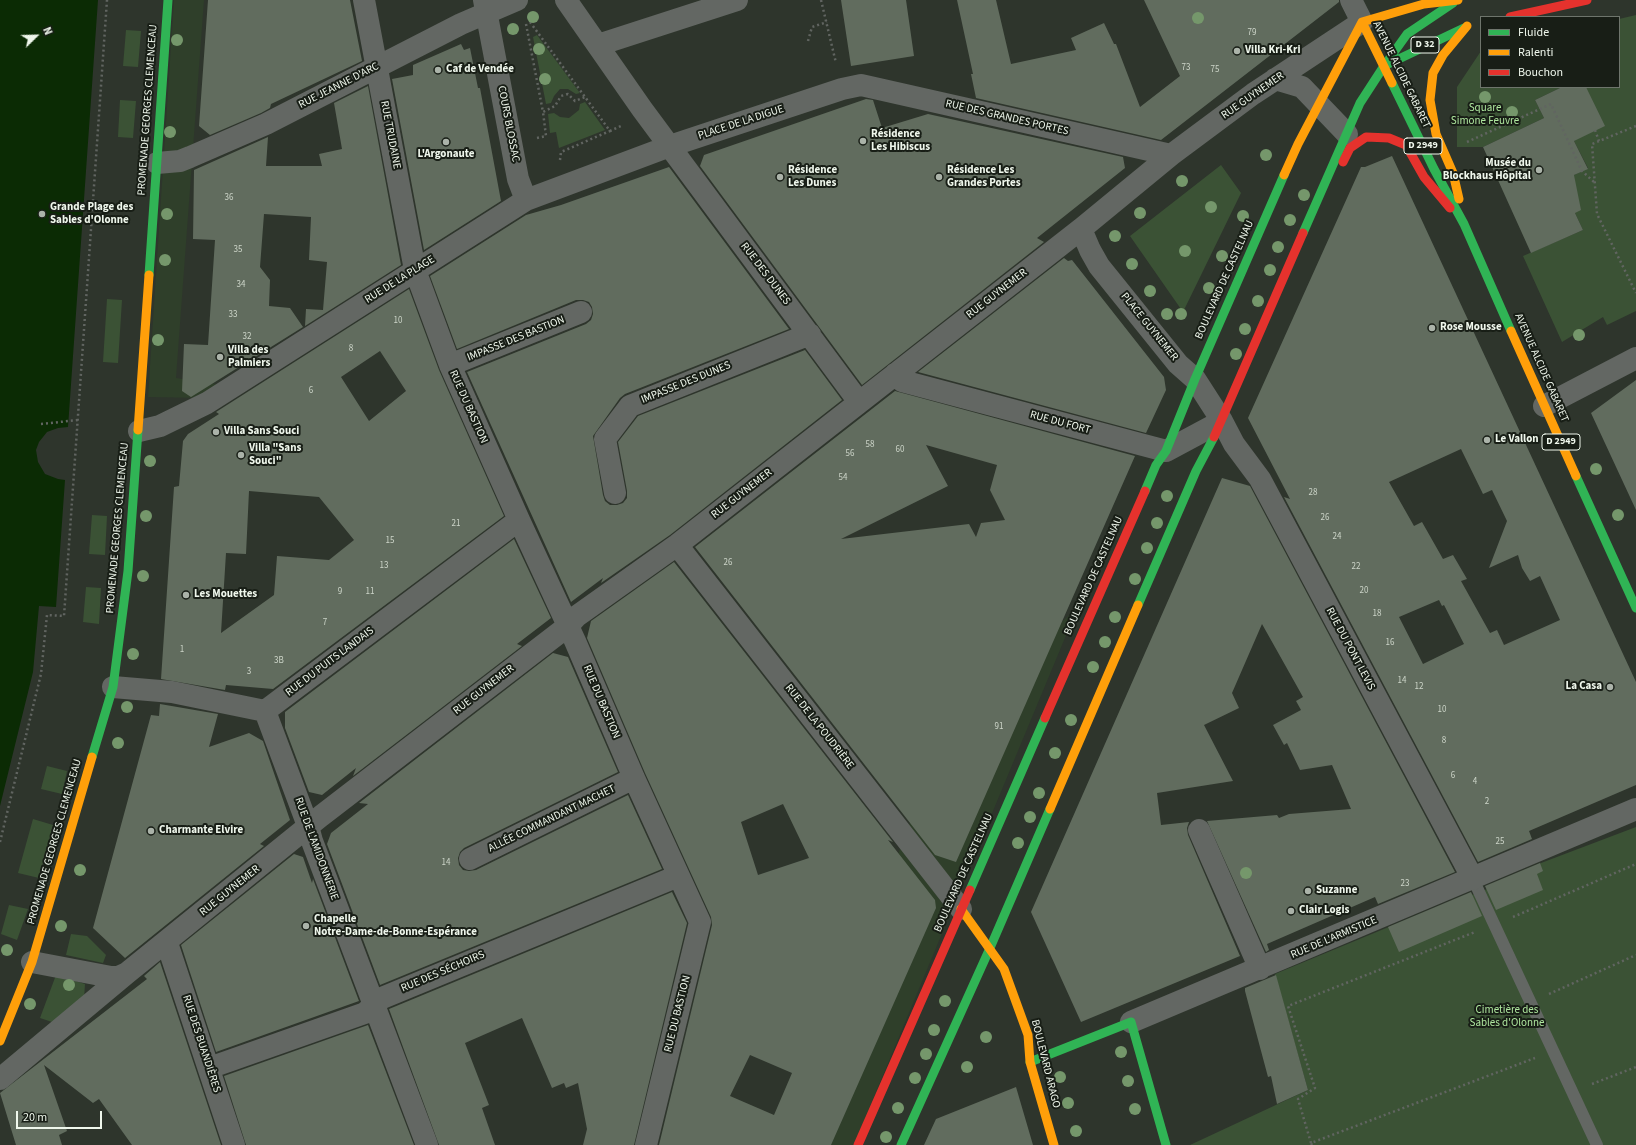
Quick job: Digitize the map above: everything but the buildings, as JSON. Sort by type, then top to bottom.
[{"type":"street","name":"PROMENADE GEORGES CLEMENCEAU","points":[[0,1041],[32,962],[113,687],[128,571],[168,0]]},
{"type":"street","name":"RUE TRUDAINE","points":[[364,0],[415,270]]},
{"type":"street","name":"RUE JEANNE D'ARC","points":[[157,163],[180,161],[259,127],[461,24],[485,7],[517,0]]},
{"type":"street","points":[[566,0],[642,109],[670,146]]},
{"type":"street","points":[[598,45],[737,0]]},
{"type":"street","points":[[1351,0],[1362,22],[1424,4],[1458,0]]},
{"type":"street","points":[[901,1145],[990,948],[1193,478],[1222,421],[1360,103],[1407,34],[1458,0]]},
{"type":"street","points":[[1515,16],[1587,0]]},
{"type":"street","name":"COURS BLOSSAC","points":[[485,7],[518,179],[526,200]]},
{"type":"street","name":"AVENUE ALCIDE GABARET","points":[[1362,22],[1434,169],[1464,224],[1544,406],[1636,608]]},
{"type":"street","name":"RUE GUYNEMER","points":[[0,1079],[127,973],[308,826],[568,626],[577,616],[677,545],[1081,229],[1171,155],[1275,79],[1362,22]]},
{"type":"street","name":"BOULEVARD DE CASTELNAU","points":[[858,1145],[1156,465],[1166,450],[1195,379],[1298,144],[1362,22]]},
{"type":"street","name":"AVENUE ALCIDE GABARET","points":[[1384,66],[1440,38],[1470,26],[1443,55],[1433,73],[1430,100],[1436,134],[1453,173],[1464,224]]},
{"type":"street","points":[[1275,79],[1302,86],[1347,134]]},
{"type":"street","name":"RUE DES GRANDES PORTES","points":[[842,89],[861,85],[1171,155]]},
{"type":"street","name":"PLACE DE LA DIGUE","points":[[670,146],[842,89]]},
{"type":"street","name":"AVENUE ALCIDE GABARET","points":[[1327,177],[1338,171],[1350,148],[1366,137],[1390,138],[1406,145],[1424,177],[1464,224]]},
{"type":"street","name":"RUE DE LA PLAGE","points":[[139,431],[160,426],[207,403],[526,200],[670,146]]},
{"type":"street","name":"RUE DES DUNES","points":[[670,146],[859,402]]},
{"type":"street","name":"PLACE GUYNEMER","points":[[1081,229],[1090,250],[1100,266],[1178,364],[1195,379],[1222,421]]},
{"type":"street","name":"RUE DU BASTION","points":[[415,270],[450,365],[568,626],[634,778],[700,922],[646,1145]]},
{"type":"street","name":"IMPASSE DES BASTION","points":[[450,365],[581,312]]},
{"type":"street","name":"IMPASSE DES DUNES","points":[[615,493],[605,439],[630,406],[810,334]]},
{"type":"street","points":[[1544,406],[1636,358]]},
{"type":"street","name":"RUE DU FORT","points":[[895,374],[902,381],[1166,450]]},
{"type":"street","points":[[1166,450],[1222,421]]},
{"type":"street","name":"RUE DU PONT LEVIS","points":[[1222,421],[1234,444],[1260,479],[1473,879]]},
{"type":"street","name":"RUE DU PUITS LANDAIS","points":[[265,711],[519,520]]},
{"type":"street","name":"RUE DE LA POUDRIÈRE","points":[[677,545],[961,909]]},
{"type":"street","points":[[113,687],[172,692],[265,711]]},
{"type":"street","name":"RUE DE L'AMIDONNERIE","points":[[265,711],[308,826],[312,841],[375,1004],[427,1145]]},
{"type":"street","name":"ALLÉE COMMANDANT MACHET","points":[[470,859],[634,778]]},
{"type":"street","name":"RUE DE L'ARMISTICE","points":[[1030,1062],[1260,969],[1636,809]]},
{"type":"street","points":[[1199,830],[1260,969]]},
{"type":"street","name":"RUE DES SÉCHOIRS","points":[[209,1068],[365,1013],[382,998],[678,876]]},
{"type":"street","name":"BOULEVARD ARAGO","points":[[961,909],[990,948],[1004,970],[1028,1035],[1030,1062],[1054,1145]]},
{"type":"street","name":"RUE DES BUANDIÈRES","points":[[167,942],[234,1145]]},
{"type":"street","name":"RUE GUYNEMER","points":[[32,962],[111,977],[118,977],[127,973]]},
{"type":"street","points":[[1132,1022],[1166,1145]]},
{"type":"lane","points":[[1473,879],[1596,1145]]},
{"type":"path","points":[[0,842],[41,674],[47,615],[64,616],[107,0]]},
{"type":"path","points":[[822,0],[842,89]]},
{"type":"path","points":[[585,97],[575,101],[568,94],[561,96],[555,106],[543,112],[528,21],[585,97],[610,131]]},
{"type":"path","points":[[808,41],[812,27],[827,22]]},
{"type":"path","points":[[1464,144],[1552,104],[1582,171],[1594,182]]},
{"type":"path","points":[[560,167],[561,152],[625,124]]},
{"type":"path","points":[[1636,126],[1592,144],[1597,214],[1636,293]]},
{"type":"path","points":[[1595,130],[1599,141]]},
{"type":"path","points":[[41,424],[78,420]]},
{"type":"path","points":[[1553,1051],[1311,1144],[1298,1099],[1315,1088],[1288,1006],[1494,925],[1636,864]]},
{"type":"path","points":[[1530,1002],[1636,955]]},
{"type":"path","points":[[1572,1092],[1636,1067]]},
{"type":"shaded area","name":"Grande Plage des Sables d'Olonne","points":[[0,0],[98,0],[68,427],[58,428],[47,432],[39,442],[36,450],[38,462],[45,474],[65,480],[56,607],[39,606],[33,672],[0,806]]},
{"type":"shaded area","points":[[174,0],[204,0],[176,378],[222,385],[204,398],[148,397]]},
{"type":"shaded area","points":[[1077,609],[854,1145],[791,1145],[905,835],[955,710]]},
{"type":"green space","points":[[1636,15],[1636,311],[1607,325],[1603,317],[1562,342],[1523,256],[1583,230],[1575,213],[1574,175],[1588,168],[1574,141],[1586,88],[1620,88],[1620,19]]},
{"type":"green space","points":[[126,30],[141,31],[138,67],[123,66]]},
{"type":"green space","points":[[537,35],[580,93],[576,94],[568,89],[560,89],[554,96],[551,103],[546,104],[533,37]]},
{"type":"green space","name":"Square Simone Feuvre","points":[[1480,52],[1480,88],[1560,88],[1535,100],[1544,118],[1483,147],[1457,147],[1457,87]]},
{"type":"green space","points":[[120,100],[136,101],[133,138],[118,137]]},
{"type":"green space","points":[[585,102],[605,130],[559,148],[556,132],[550,133],[548,114],[554,113],[560,117],[569,118],[579,110],[580,104]]},
{"type":"green space","points":[[1221,165],[1241,193],[1183,312],[1130,236]]},
{"type":"green space","points":[[107,299],[122,300],[118,363],[103,362]]},
{"type":"green space","points":[[92,515],[107,516],[105,555],[89,554]]},
{"type":"green space","points":[[86,587],[101,588],[99,624],[83,622]]},
{"type":"green space","points":[[47,766],[67,771],[62,794],[41,789]]},
{"type":"green space","points":[[33,819],[53,825],[39,878],[18,873]]},
{"type":"green space","name":"Cimetière des Sables d'Olonne","points":[[1636,827],[1636,1145],[1190,1145],[1308,1090],[1275,974],[1466,895],[1480,894],[1496,882],[1541,863]]},
{"type":"green space","points":[[9,905],[28,909],[17,940],[1,934]]},
{"type":"green space","points":[[71,934],[87,936],[106,955],[103,963],[66,955]]},
{"type":"green space","points":[[56,975],[85,984],[84,999],[55,1023],[40,1018]]},
{"type":"traffic: fast","points":[[149,275],[168,0]]},
{"type":"traffic: fast","points":[[1387,62],[1407,34],[1453,3]]},
{"type":"traffic: fast","points":[[1384,66],[1464,28]]},
{"type":"traffic: fast","points":[[1303,233],[1360,103],[1384,66]]},
{"type":"traffic: fast","points":[[1392,83],[1434,169],[1464,224],[1511,331]]},
{"type":"traffic: fast","points":[[1145,491],[1156,465],[1166,451],[1195,379],[1284,175]]},
{"type":"traffic: fast","points":[[92,757],[113,687],[128,571],[138,430]]},
{"type":"traffic: fast","points":[[1138,605],[1196,471],[1214,437]]},
{"type":"traffic: fast","points":[[1576,476],[1636,608]]},
{"type":"traffic: fast","points":[[970,890],[1045,718]]},
{"type":"traffic: fast","points":[[901,1145],[990,948],[1050,809]]},
{"type":"traffic: fast","points":[[1030,1062],[1131,1022],[1166,1145]]},
{"type":"traffic: slow","points":[[1392,83],[1362,22],[1424,4],[1458,0]]},
{"type":"traffic: slow","points":[[1284,175],[1298,144],[1362,22]]},
{"type":"traffic: slow","points":[[1459,199],[1453,173],[1436,134],[1430,100],[1433,73],[1443,55],[1467,26]]},
{"type":"traffic: slow","points":[[138,430],[149,275]]},
{"type":"traffic: slow","points":[[1511,331],[1576,476]]},
{"type":"traffic: slow","points":[[1050,809],[1138,605]]},
{"type":"traffic: slow","points":[[0,1041],[32,962],[92,757]]},
{"type":"traffic: slow","points":[[961,909],[1004,969],[1028,1035],[1030,1062],[1054,1145]]},
{"type":"traffic: jam","points":[[1515,16],[1587,0]]},
{"type":"traffic: jam","points":[[1343,162],[1350,148],[1366,137],[1389,138],[1406,145],[1424,177],[1450,208]]},
{"type":"traffic: jam","points":[[1214,437],[1303,233]]},
{"type":"traffic: jam","points":[[1045,718],[1145,491]]},
{"type":"traffic: jam","points":[[858,1145],[970,890]]},
{"type":"place","name":"Villa Kri-Kri","points":[[1237,51]]},
{"type":"place","name":"Caf de Vendée","points":[[438,70]]},
{"type":"place","name":"Résidence Les Hibiscus","points":[[863,141]]},
{"type":"place","name":"L'Argonaute","points":[[446,142]]},
{"type":"place","name":"Musée du Blockhaus Hôpital","points":[[1539,170]]},
{"type":"place","name":"Résidence Les Dunes","points":[[780,177]]},
{"type":"place","name":"Résidence Les Grandes Portes","points":[[939,177]]},
{"type":"place","name":"Grande Plage des Sables d'Olonne","points":[[42,214]]},
{"type":"place","name":"Rose Mousse","points":[[1432,328]]},
{"type":"place","name":"Villa des Palmiers","points":[[220,357]]},
{"type":"place","name":"Villa Sans Souci","points":[[216,432]]},
{"type":"place","name":"Le Vallon","points":[[1487,440]]},
{"type":"place","name":"Villa \"Sans Souci\"","points":[[241,455]]},
{"type":"place","name":"Les Mouettes","points":[[186,595]]},
{"type":"place","name":"La Casa","points":[[1610,687]]},
{"type":"place","name":"Charmante Elvire","points":[[151,831]]},
{"type":"place","name":"Suzanne","points":[[1308,891]]},
{"type":"place","name":"Clair Logis","points":[[1291,911]]},
{"type":"place","name":"Chapelle Notre-Dame-de-Bonne-Espérance","points":[[306,926]]}]
